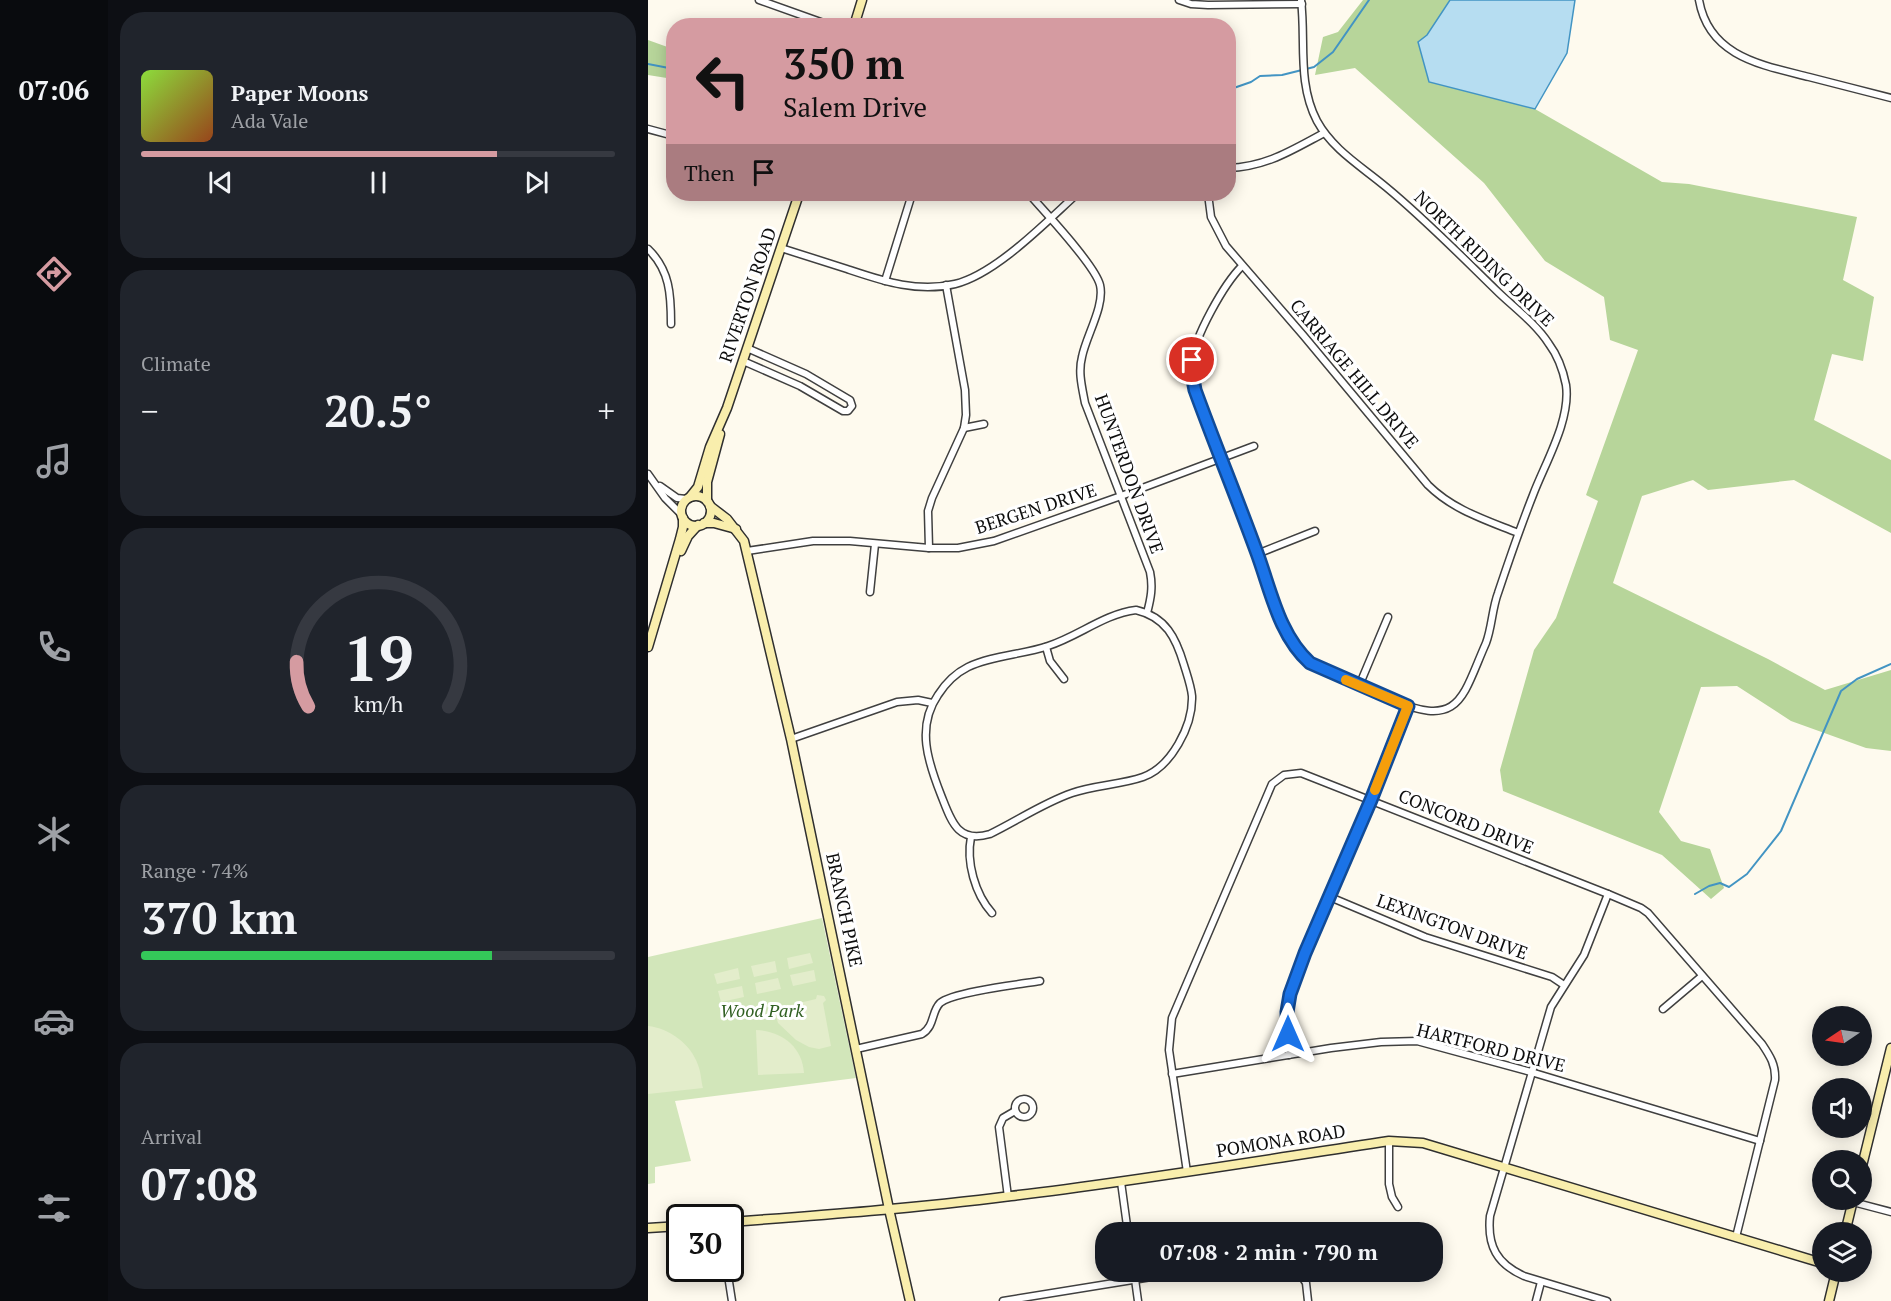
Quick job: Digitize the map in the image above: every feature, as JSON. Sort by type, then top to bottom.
[{"type":"street","points":[[759,0],[810,18]]},
{"type":"street","points":[[856,18],[862,0]]},
{"type":"street","points":[[1179,0],[1199,4],[1302,2]]},
{"type":"street","points":[[1699,0],[1704,19],[1718,39],[1744,58],[1779,70],[1891,98]]},
{"type":"street","name":"NORTH RIDING DRIVE","points":[[1242,266],[1231,276],[1221,291],[1199,339],[1192,360],[1192,374],[1195,390],[1282,622],[1298,652],[1318,667],[1408,706],[1430,711],[1450,707],[1465,693],[1489,634],[1494,603],[1565,411],[1566,388],[1557,357],[1540,332],[1439,234],[1377,180],[1344,155],[1324,133],[1311,109],[1306,90],[1302,2]]},
{"type":"street","points":[[648,129],[666,134]]},
{"type":"street","points":[[1236,167],[1257,165],[1324,133]]},
{"type":"street","name":"RIVERTON ROAD","points":[[708,504],[707,482],[727,408],[797,201]]},
{"type":"street","points":[[885,281],[910,201]]},
{"type":"street","name":"HUNTERDON DRIVE","points":[[1035,201],[1092,270],[1100,285],[1100,301],[1081,358],[1080,379],[1085,403],[1152,583],[1147,613]]},
{"type":"street","points":[[781,248],[885,281],[916,288],[957,284],[993,265],[1069,201]]},
{"type":"street","name":"CARRIAGE HILL DRIVE","points":[[1209,201],[1211,217],[1217,232],[1242,266],[1437,494],[1457,508],[1518,533]]},
{"type":"street","points":[[648,249],[660,263],[668,281],[671,301],[670,324]]},
{"type":"street","points":[[930,548],[928,512],[932,498],[964,428],[966,415],[965,390],[946,285]]},
{"type":"street","points":[[743,361],[800,386],[843,411],[849,411],[852,406],[850,400],[806,374],[747,348]]},
{"type":"street","name":"RIVERTON ROAD","points":[[688,498],[698,487],[710,447],[727,408]]},
{"type":"street","points":[[964,428],[984,424]]},
{"type":"street","name":"BERGEN DRIVE","points":[[747,551],[813,541],[958,548],[994,541],[1221,460],[1254,446]]},
{"type":"street","points":[[648,474],[665,498],[690,524],[714,523],[736,529]]},
{"type":"street","points":[[655,482],[677,498],[699,496],[708,504],[710,516],[688,536],[667,585]]},
{"type":"street","points":[[648,647],[683,526],[682,505],[688,498]]},
{"type":"street","name":"BRANCH PIKE","points":[[708,504],[736,529],[744,540],[747,551],[791,739],[910,1301]]},
{"type":"street","points":[[1257,554],[1315,531]]},
{"type":"street","points":[[870,592],[875,544]]},
{"type":"street","points":[[1136,610],[1158,619],[1170,631],[1181,655],[1191,690],[1190,715],[1184,731],[1170,758],[1159,769],[1144,777],[1074,792],[990,834],[971,837],[962,832],[952,821],[931,770],[925,741],[927,718],[932,703],[946,684],[967,668],[984,661],[1046,647],[1068,639],[1121,612],[1136,610]]},
{"type":"street","points":[[1359,686],[1388,617]]},
{"type":"street","points":[[1046,647],[1050,661],[1064,679]]},
{"type":"street","points":[[791,739],[897,702],[918,700],[932,703]]},
{"type":"street","points":[[1289,1055],[1287,1012],[1290,994],[1408,706]]},
{"type":"street","name":"CONCORD DRIVE","points":[[1187,1172],[1169,1050],[1172,1018],[1272,784],[1284,775],[1301,773],[1608,894],[1641,908],[1648,914],[1762,1044],[1775,1068],[1736,1237]]},
{"type":"street","points":[[971,837],[969,847],[974,878],[984,903],[992,913]]},
{"type":"street","points":[[1607,1301],[1541,1282],[1511,1270],[1497,1255],[1488,1230],[1490,1216],[1551,1007],[1584,955],[1608,894]]},
{"type":"street","name":"LEXINGTON DRIVE","points":[[1330,897],[1425,937],[1551,978],[1564,985]]},
{"type":"street","points":[[1663,1009],[1702,976]]},
{"type":"street","points":[[856,1048],[922,1034],[930,1028],[937,1006],[945,999],[1040,981]]},
{"type":"street","name":"HARTFORD DRIVE","points":[[1172,1074],[1381,1042],[1417,1041],[1531,1072],[1760,1141]]},
{"type":"street","points":[[1866,1150],[1891,1047]]},
{"type":"street","points":[[1008,1197],[999,1127],[1003,1118],[1015,1111]]},
{"type":"street","points":[[1389,1141],[1390,1191],[1398,1207]]},
{"type":"street","name":"POMONA ROAD","points":[[744,1221],[1008,1197],[1389,1141],[1423,1143],[1812,1260]]},
{"type":"street","points":[[1121,1182],[1126,1222]]},
{"type":"street","points":[[1872,1206],[1891,1212]]},
{"type":"street","points":[[648,1228],[666,1227]]},
{"type":"street","points":[[729,1282],[732,1301]]},
{"type":"street","points":[[1003,1301],[1123,1282]]},
{"type":"street","points":[[1135,1282],[1138,1301]]},
{"type":"street","points":[[1305,1282],[1308,1301]]},
{"type":"street","points":[[1536,1301],[1541,1282]]},
{"type":"street","points":[[1829,1301],[1834,1282]]},
{"type":"green space","points":[[1363,0],[1450,0],[1427,35],[1430,82],[1535,109],[1662,182],[1689,184],[1857,217],[1843,280],[1874,297],[1863,361],[1832,354],[1814,420],[1891,460],[1891,533],[1794,480],[1708,490],[1693,480],[1642,496],[1613,583],[1768,659],[1825,690],[1891,670],[1891,751],[1866,748],[1791,721],[1737,686],[1701,687],[1659,812],[1681,841],[1710,849],[1724,888],[1711,899],[1662,855],[1503,791],[1500,770],[1534,650],[1556,618],[1598,501],[1586,495],[1638,350],[1610,340],[1604,297],[1545,261],[1484,183],[1355,68],[1315,75],[1323,37],[1338,32]]},
{"type":"green space","points":[[648,40],[666,46],[666,78],[648,75]]},
{"type":"green space","name":"Wood Park","points":[[822,918],[856,1078],[675,1101],[691,1161],[655,1167],[655,1183],[648,1184],[648,957]]},
{"type":"green space","points":[[810,953],[813,963],[789,969],[787,958]]},
{"type":"green space","points":[[775,961],[777,972],[754,977],[751,966]]},
{"type":"green space","points":[[738,968],[740,979],[717,984],[714,974]]},
{"type":"green space","points":[[814,970],[816,981],[793,986],[790,975]]},
{"type":"green space","points":[[778,978],[781,989],[757,994],[755,983]]},
{"type":"green space","points":[[742,986],[744,997],[721,1002],[718,991]]},
{"type":"green space","points":[[817,995],[824,996],[826,1000],[823,1003],[831,1046],[819,1049],[796,1040],[778,1023],[774,1009],[816,999]]},
{"type":"green space","points":[[648,1026],[664,1030],[685,1044],[695,1057],[703,1088],[648,1094]]},
{"type":"green space","points":[[756,1030],[774,1033],[789,1042],[799,1055],[804,1073],[758,1075]]},
{"type":"water","points":[[1450,0],[1575,0],[1567,53],[1535,109],[1429,82],[1418,42],[1427,35]]},
{"type":"waterway","points":[[1236,87],[1260,76],[1282,75],[1314,67],[1333,52],[1369,0]]},
{"type":"waterway","points":[[648,64],[666,67]]},
{"type":"waterway","points":[[1695,894],[1720,883],[1729,887],[1747,874],[1781,831],[1841,691],[1857,679],[1891,664]]},
{"type":"slow traffic","points":[[1346,680],[1408,706],[1375,790]]},
{"type":"route","points":[[1192,360],[1195,390],[1269,591],[1289,638],[1298,652],[1310,663],[1408,706],[1290,994],[1287,1012],[1288,1034]]}]
